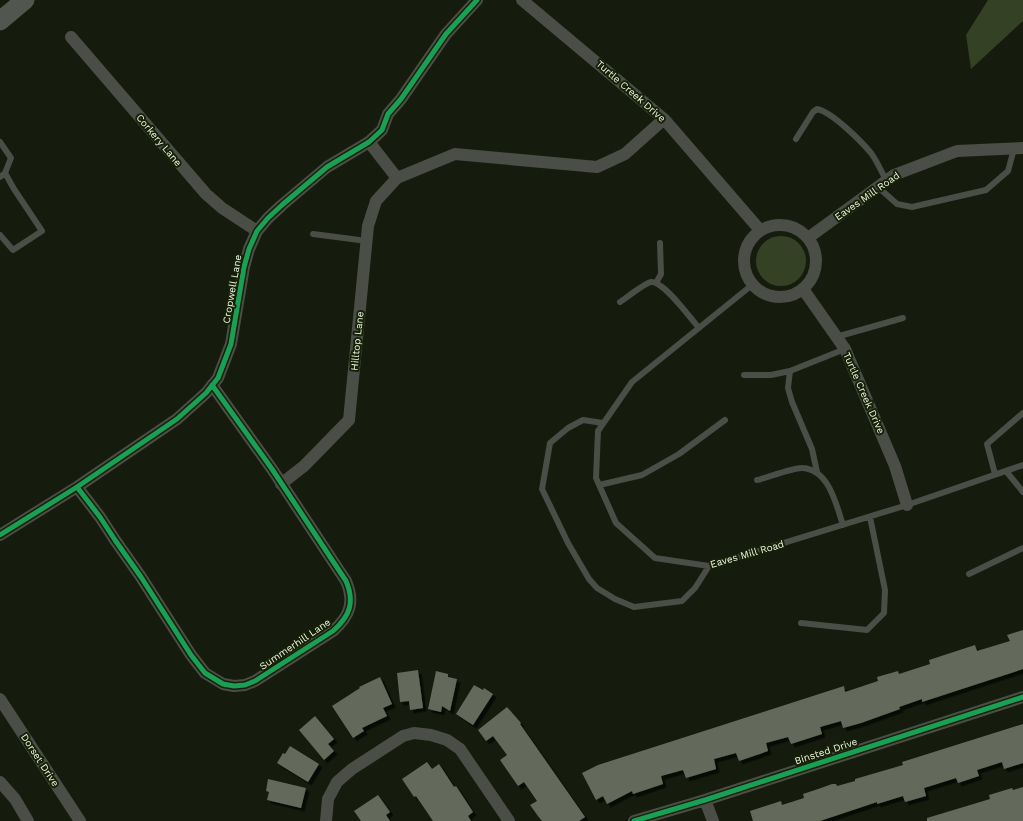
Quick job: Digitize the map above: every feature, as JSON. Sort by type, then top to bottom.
[{"type":"main road","points":[[1,18],[24,0]]},
{"type":"street","name":"Cropwell Lane","points":[[0,536],[77,487],[177,419],[192,407],[212,385],[218,378],[231,344],[244,267],[249,249],[257,231],[282,205],[327,167],[370,142],[382,130],[388,114],[402,99],[446,34],[477,0]]},
{"type":"street","name":"Turtle Creek Drive","points":[[522,0],[664,119],[760,230]]},
{"type":"street","name":"Corkery Lane","points":[[71,38],[206,194],[222,208],[257,231]]},
{"type":"street","name":"Hilltop Lane","points":[[282,484],[304,466],[349,420],[368,226],[376,201],[397,178],[454,154],[597,167],[625,154],[664,119]]},
{"type":"street","points":[[370,142],[397,178]]},
{"type":"street","name":"Eaves Mill Road","points":[[808,238],[894,175],[957,151],[1019,148]]},
{"type":"street","points":[[772,225],[785,225],[798,229],[808,238],[816,255],[814,274],[803,289],[791,296],[777,297],[764,294],[752,285],[745,272],[744,256],[749,241],[760,230],[772,225]]},
{"type":"street","name":"Turtle Creek Drive","points":[[803,289],[845,349],[895,466],[908,505]]},
{"type":"street","name":"Summerhill Lane","points":[[77,487],[141,576],[191,655],[205,673],[214,679],[223,684],[234,686],[245,685],[255,681],[333,631],[341,624],[350,607],[351,598],[346,581],[247,432],[212,385]]},
{"type":"street","name":"Binsted Drive","points":[[634,821],[705,800],[1023,697]]},
{"type":"street","name":"Dorset Drive","points":[[0,699],[80,821]]},
{"type":"street","points":[[326,821],[328,800],[337,782],[352,769],[403,736],[414,733],[431,735],[447,740],[460,749],[509,821]]},
{"type":"street","points":[[0,782],[15,799],[28,821]]},
{"type":"street","points":[[705,800],[714,821]]},
{"type":"lane","points":[[796,140],[813,112],[818,109],[822,110],[845,127],[872,154],[882,184],[897,204],[912,207],[986,190],[1008,171],[1019,148]]},
{"type":"lane","points":[[0,142],[11,158],[2,175],[14,189],[42,231],[13,250],[0,235]]},
{"type":"lane","points":[[313,234],[367,241]]},
{"type":"lane","points":[[656,283],[661,274],[660,243]]},
{"type":"lane","points":[[620,302],[650,282],[656,283],[665,288],[699,328]]},
{"type":"lane","name":"Eaves Mill Road","points":[[752,285],[632,382],[598,431],[596,478],[616,523],[655,558],[709,566],[908,505],[1023,465]]},
{"type":"lane","points":[[836,337],[903,318]]},
{"type":"lane","points":[[744,375],[771,375],[790,371],[845,349]]},
{"type":"lane","points":[[790,371],[788,388],[792,402],[812,449],[817,472],[831,491],[843,525]]},
{"type":"lane","points":[[995,474],[987,444],[1023,413]]},
{"type":"lane","points":[[603,423],[583,420],[568,428],[550,443],[542,489],[568,543],[589,579],[597,588],[615,599],[634,607],[682,601],[695,588],[709,566]]},
{"type":"lane","points":[[599,485],[642,475],[679,454],[725,420]]},
{"type":"lane","points":[[758,480],[802,468],[817,472]]},
{"type":"lane","points":[[1006,471],[1023,492]]},
{"type":"lane","points":[[801,623],[867,630],[884,613],[885,590],[870,517]]},
{"type":"lane","points":[[969,574],[1023,548]]},
{"type":"green space","points":[[988,0],[1023,0],[1023,21],[971,69],[966,35]]},
{"type":"green space","points":[[781,236],[790,238],[799,243],[804,252],[806,261],[804,270],[799,279],[790,284],[781,286],[772,284],[763,279],[758,270],[756,261],[758,252],[763,243],[772,238]]},
{"type":"building","points":[[1023,630],[1023,669],[922,702],[922,699],[899,707],[900,709],[861,723],[843,728],[841,721],[820,727],[822,734],[791,744],[788,737],[766,743],[768,751],[739,761],[736,753],[714,759],[716,769],[686,778],[683,770],[661,776],[663,784],[633,794],[632,791],[607,804],[603,796],[596,800],[582,773],[598,765],[844,686],[845,692],[878,681],[877,677],[898,671],[899,674],[930,664],[929,660],[975,645],[977,651],[1010,641],[1007,635]]},
{"type":"building","points":[[418,670],[423,708],[410,710],[409,701],[400,702],[397,673]]},
{"type":"building","points":[[436,671],[448,674],[448,677],[457,679],[450,711],[442,706],[441,712],[428,709]]},
{"type":"building","points":[[380,677],[392,704],[383,708],[387,716],[362,728],[364,731],[353,738],[332,706],[360,688],[359,687]]},
{"type":"building","points":[[474,685],[483,690],[484,688],[493,694],[473,725],[456,714]]},
{"type":"building","points":[[507,707],[521,723],[520,724],[585,817],[579,821],[542,821],[530,805],[537,801],[524,782],[518,786],[500,760],[507,755],[493,736],[486,741],[478,730]]},
{"type":"building","points":[[315,716],[334,739],[328,744],[334,751],[324,760],[299,730]]},
{"type":"building","points":[[1023,724],[1023,763],[1004,769],[1002,762],[977,770],[979,776],[958,783],[956,778],[924,788],[926,796],[905,802],[903,796],[877,804],[877,802],[820,821],[753,821],[750,811],[781,801],[782,805],[804,798],[803,794],[832,784],[836,784],[837,786],[855,781],[855,779],[903,765],[902,762]]},
{"type":"building","points":[[290,746],[319,764],[308,782],[277,763],[283,753],[285,754]]},
{"type":"building","points":[[427,762],[432,769],[439,764],[454,787],[456,786],[473,812],[468,816],[471,821],[433,821],[416,796],[414,797],[402,779]]},
{"type":"building","points":[[268,779],[306,788],[301,808],[267,800],[269,792],[266,791]]},
{"type":"building","points":[[1023,787],[1023,821],[927,821],[927,818],[990,799],[989,795],[1012,788],[1013,790]]},
{"type":"building","points":[[378,795],[390,812],[386,815],[390,821],[361,821],[354,811]]},
{"type":"cycle path","points":[[0,535],[77,487],[177,419],[206,393],[218,378],[231,344],[244,267],[249,249],[257,231],[282,205],[327,167],[369,142],[382,130],[388,114],[401,99],[446,34],[477,0]]},
{"type":"cycle path","points":[[77,487],[100,517],[141,577],[191,655],[205,673],[223,684],[234,686],[245,685],[255,681],[333,631],[343,620],[349,608],[350,596],[346,581],[272,469],[212,385]]},
{"type":"cycle path","points":[[634,821],[705,800],[1023,697]]}]
